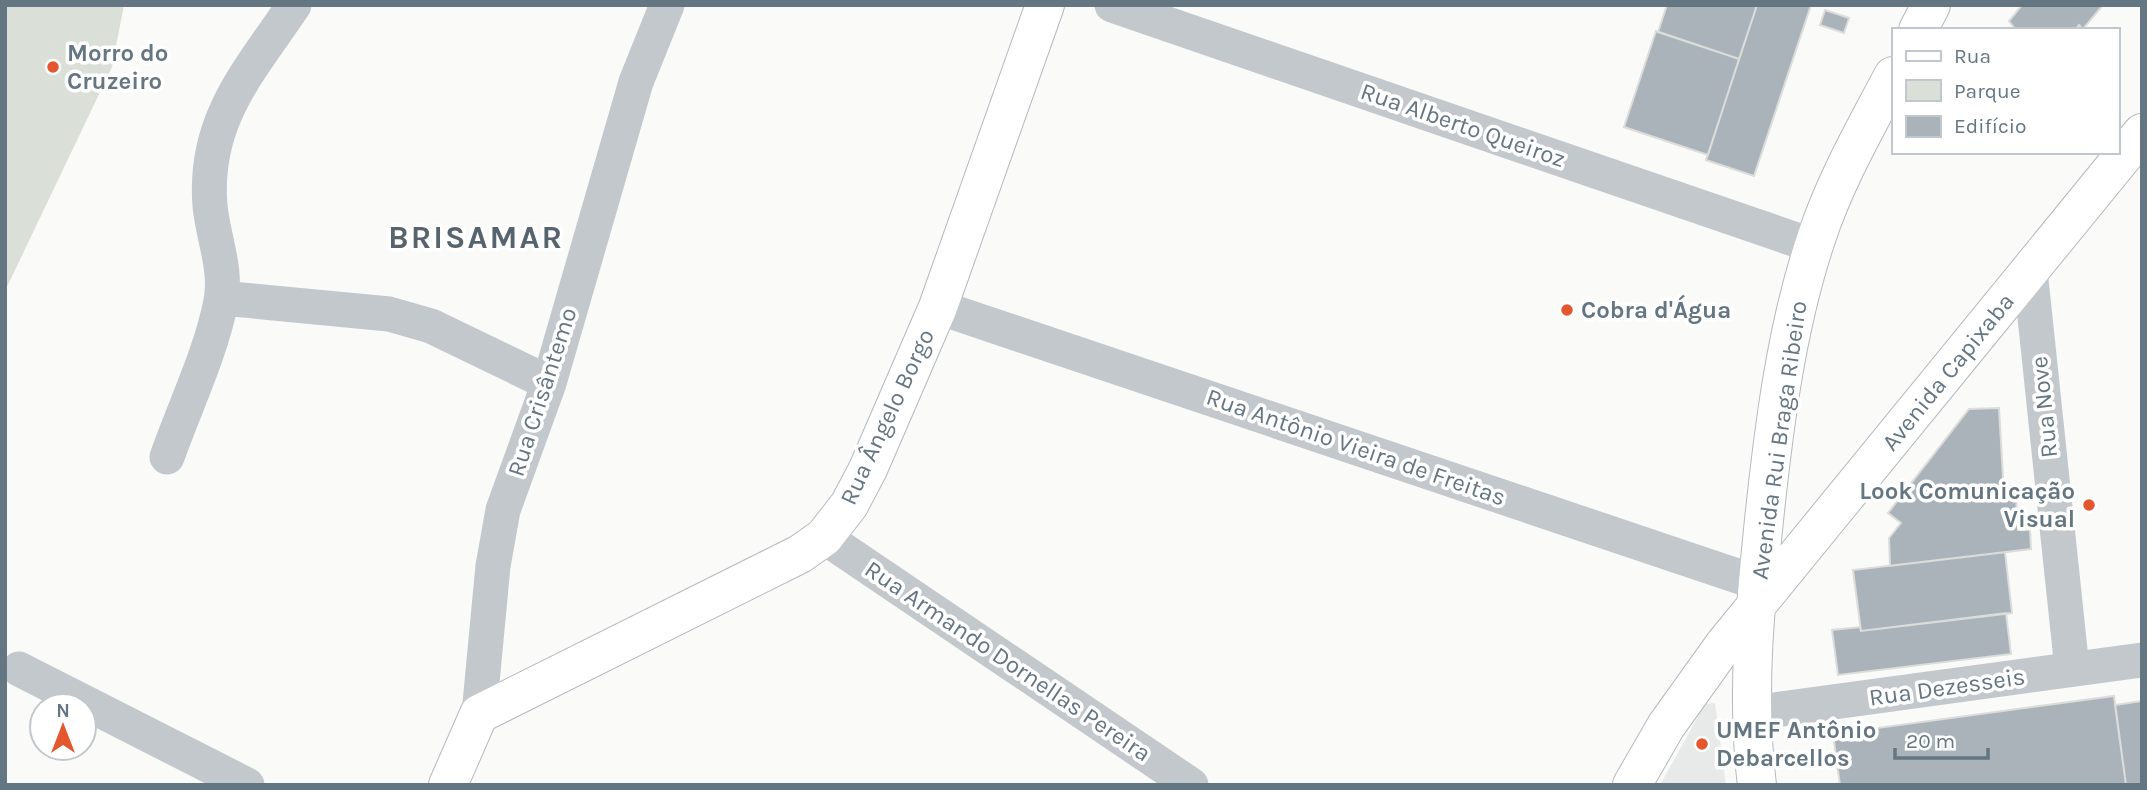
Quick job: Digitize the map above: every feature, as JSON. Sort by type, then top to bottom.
[{"type":"main road","name":"Rua Ângelo Borgo","points":[[479,714],[800,554],[824,537],[849,505],[868,469],[938,307],[1045,5]]},
{"type":"main road","points":[[1919,28],[1931,5]]},
{"type":"main road","name":"Avenida Rui Braga Ribeiro","points":[[1632,785],[1696,681],[1762,594],[1780,398],[1795,313],[1814,246],[1850,157],[1892,78]]},
{"type":"main road","name":"Avenida Capixaba","points":[[1762,594],[2142,133]]},
{"type":"main road","points":[[1757,785],[1752,713],[1762,594]]},
{"type":"main road","name":"Rua Crisântemo","points":[[448,785],[479,714]]},
{"type":"street","points":[[167,457],[222,298],[221,265],[211,218],[208,184],[216,135],[224,111],[294,5]]},
{"type":"street","name":"Rua Crisântemo","points":[[479,714],[493,566],[503,510],[549,383],[636,82],[667,5]]},
{"type":"street","name":"Rua Alberto Queiroz","points":[[1112,5],[1814,246]]},
{"type":"street","name":"Rua Nove","points":[[2030,270],[2072,669]]},
{"type":"street","points":[[222,298],[388,314],[431,326],[549,383]]},
{"type":"street","name":"Rua Antônio Vieira de Freitas","points":[[938,307],[1762,594]]},
{"type":"street","name":"Rua Armando Dornellas Pereira","points":[[824,537],[1191,785]]},
{"type":"street","name":"Rua Dezesseis","points":[[1752,713],[2142,660]]},
{"type":"street","points":[[19,669],[247,785]]},
{"type":"shaded area","name":"UMEF Antônio Debarcellos","points":[[1715,703],[1726,785],[1660,785],[1705,704]]},
{"type":"green space","points":[[5,5],[124,5],[112,67],[5,291]]},
{"type":"building","points":[[1667,5],[1757,5],[1739,59],[1658,32]]},
{"type":"building","points":[[1757,5],[1811,5],[1754,176],[1706,160]]},
{"type":"building","points":[[2022,5],[2103,5],[2084,28],[2079,25],[2077,28],[2014,28],[2009,21]]},
{"type":"building","points":[[1825,10],[1849,18],[1844,33],[1820,25]]},
{"type":"building","points":[[1656,31],[1739,59],[1708,155],[1624,127]]},
{"type":"building","points":[[1999,408],[2004,495],[2016,495],[2018,530],[2030,530],[2031,549],[1890,566],[1889,538],[1901,523],[1888,513],[1969,409]]},
{"type":"building","points":[[2005,552],[2012,613],[1861,631],[1853,570]]},
{"type":"building","points":[[2006,613],[2011,654],[1838,675],[1832,630],[1860,627],[1861,631]]},
{"type":"building","points":[[2114,696],[2126,785],[1840,785],[1833,734]]},
{"type":"building","points":[[2142,701],[2142,785],[2126,785],[2115,705]]},
{"type":"place","name":"Morro do Cruzeiro","points":[[53,67]]},
{"type":"place","name":"Cobra d'Água","points":[[1567,310]]},
{"type":"place","name":"Look Comunicação Visual","points":[[2089,505]]},
{"type":"place","name":"UMEF Antônio Debarcellos","points":[[1702,744]]},
{"type":"district","name":"BRISAMAR","points":[[476,237]]}]
